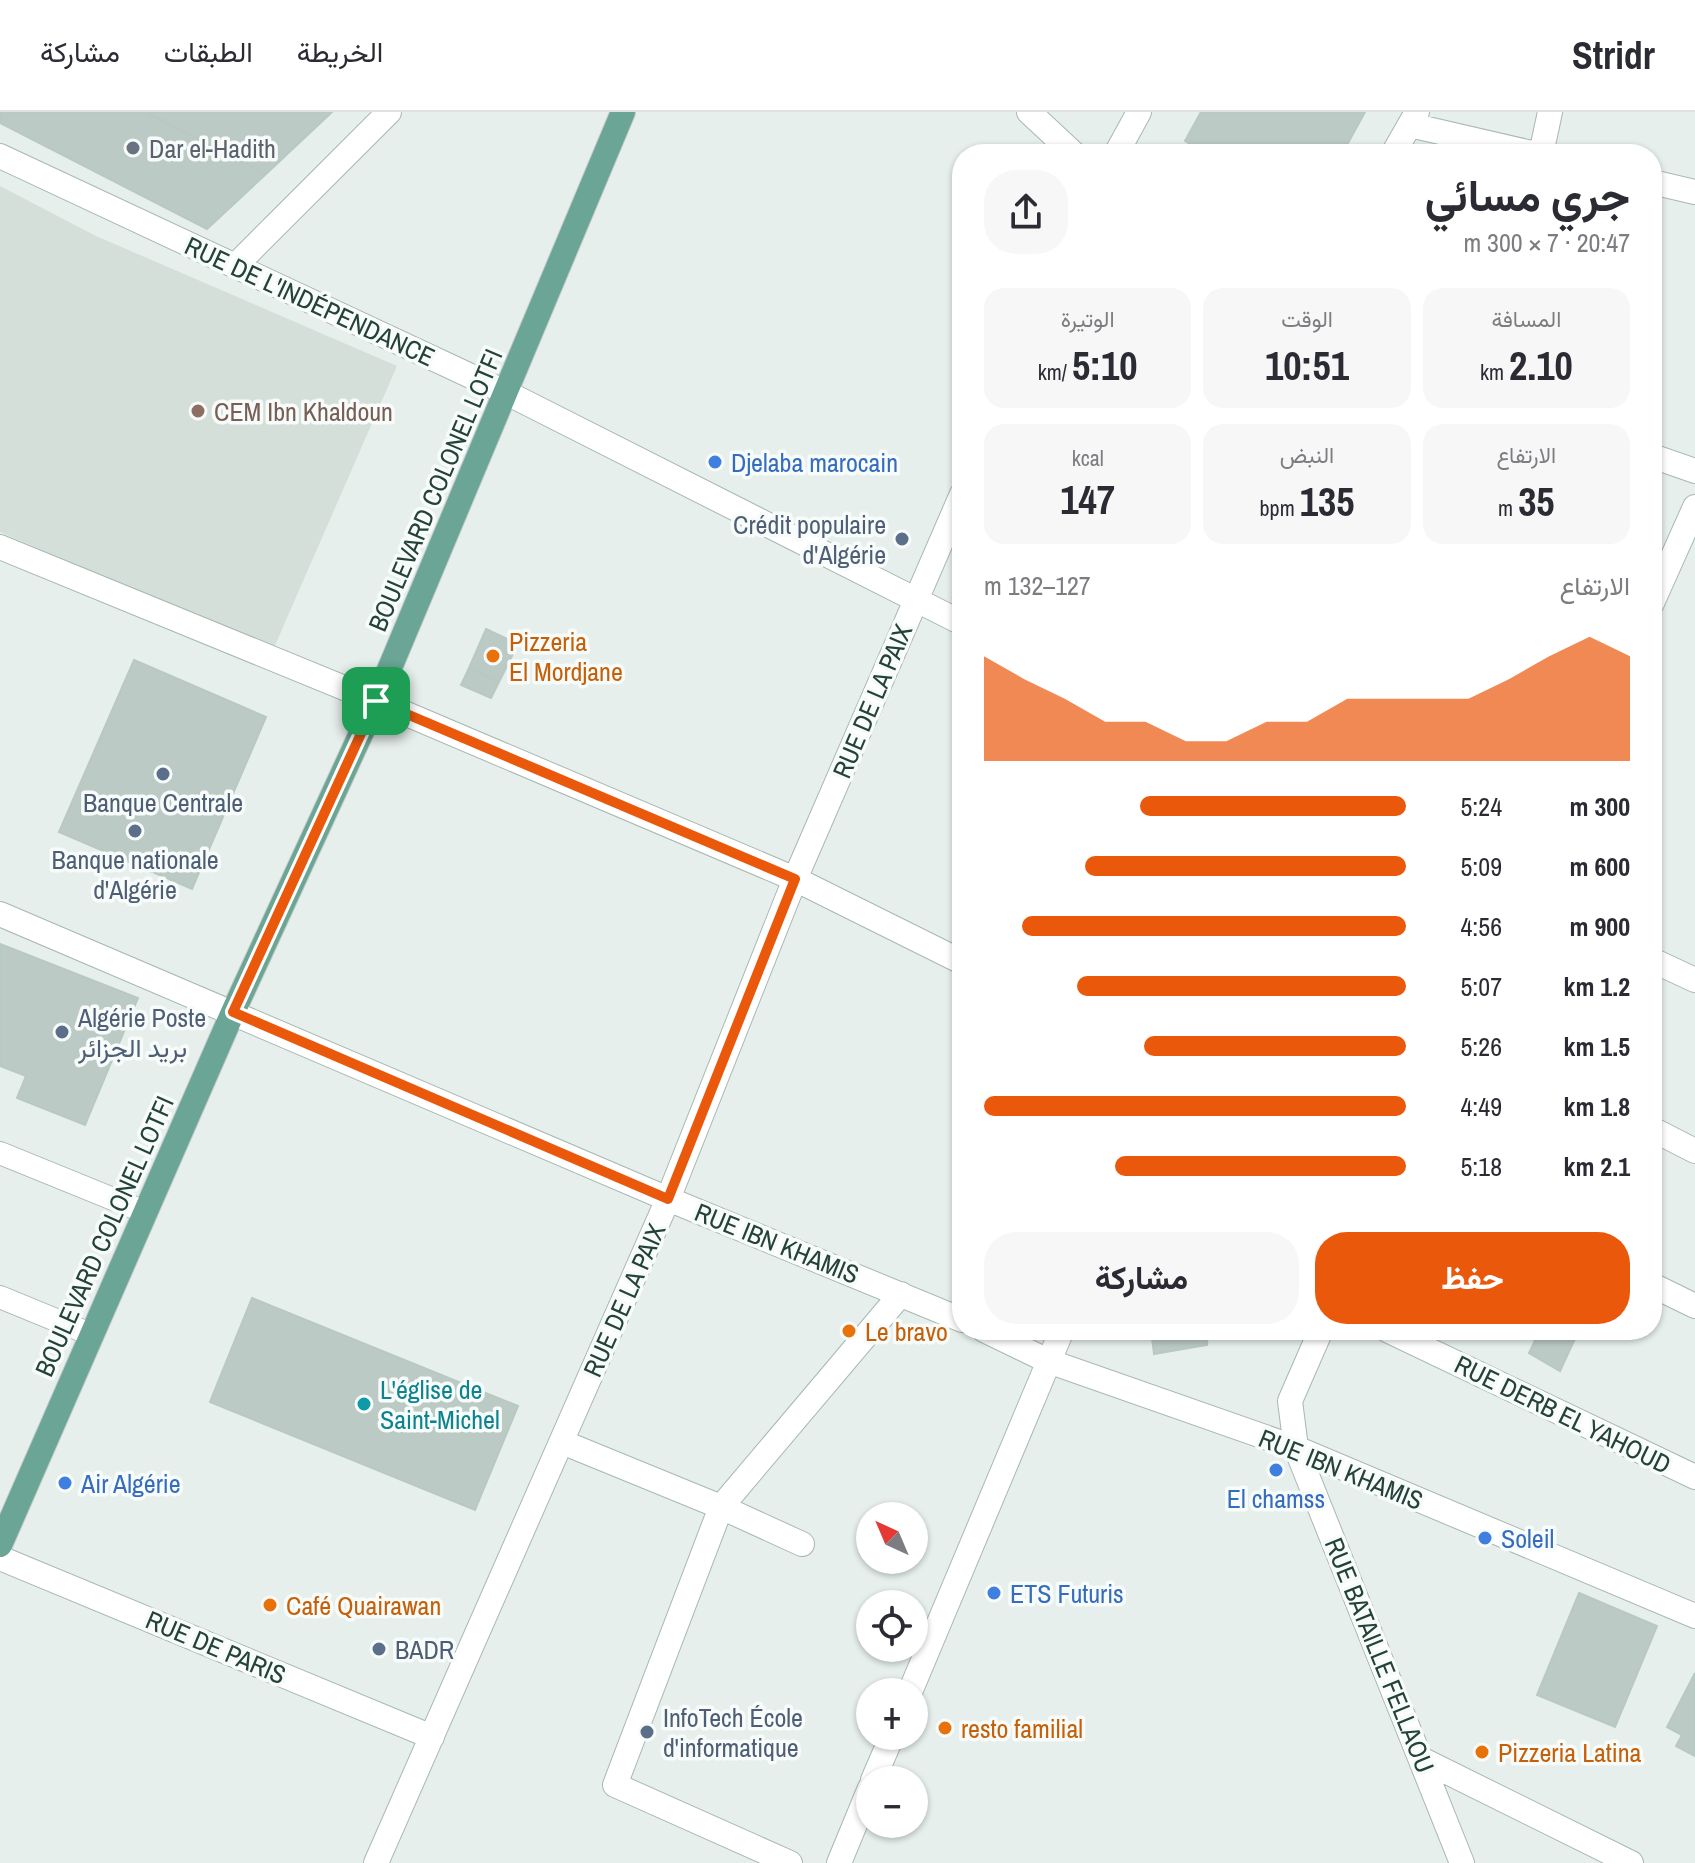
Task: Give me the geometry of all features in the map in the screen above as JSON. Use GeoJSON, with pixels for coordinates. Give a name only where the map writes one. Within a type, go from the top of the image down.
{"type":"FeatureCollection","features":[{"type":"Feature","properties":{"kind":"main road","name":"BOULEVARD COLONEL LOTFI"},"geometry":{"type":"LineString","coordinates":[[0,1545],[233,1012],[376,701],[623,112]]}},
{"type":"Feature","properties":{"kind":"street"},"geometry":{"type":"LineString","coordinates":[[235,266],[389,112]]}},
{"type":"Feature","properties":{"kind":"street"},"geometry":{"type":"LineString","coordinates":[[1029,112],[1063,144]]}},
{"type":"Feature","properties":{"kind":"street"},"geometry":{"type":"LineString","coordinates":[[1121,144],[1139,112]]}},
{"type":"Feature","properties":{"kind":"street"},"geometry":{"type":"LineString","coordinates":[[1541,144],[1550,112]]}},
{"type":"Feature","properties":{"kind":"street"},"geometry":{"type":"LineString","coordinates":[[1399,144],[1414,118],[1504,144]]}},
{"type":"Feature","properties":{"kind":"street","name":"RUE DE L'INDÉPENDANCE"},"geometry":{"type":"LineString","coordinates":[[0,156],[507,393],[952,618]]}},
{"type":"Feature","properties":{"kind":"street"},"geometry":{"type":"LineString","coordinates":[[1662,184],[1695,192]]}},
{"type":"Feature","properties":{"kind":"street"},"geometry":{"type":"LineString","coordinates":[[1662,459],[1695,471]]}},
{"type":"Feature","properties":{"kind":"street"},"geometry":{"type":"LineString","coordinates":[[1662,581],[1695,507]]}},
{"type":"Feature","properties":{"kind":"street","name":"RUE DE LA PAIX"},"geometry":{"type":"LineString","coordinates":[[376,1863],[668,1199],[795,879],[952,516]]}},
{"type":"Feature","properties":{"kind":"street"},"geometry":{"type":"LineString","coordinates":[[2,555],[376,701],[795,879],[952,957]]}},
{"type":"Feature","properties":{"kind":"street","name":"RUE IBN KHAMIS"},"geometry":{"type":"LineString","coordinates":[[0,914],[668,1199],[952,1315]]}},
{"type":"Feature","properties":{"kind":"street"},"geometry":{"type":"LineString","coordinates":[[1662,965],[1695,980]]}},
{"type":"Feature","properties":{"kind":"street"},"geometry":{"type":"LineString","coordinates":[[1662,1134],[1695,1151]]}},
{"type":"Feature","properties":{"kind":"street"},"geometry":{"type":"LineString","coordinates":[[1662,1290],[1695,1306]]}},
{"type":"Feature","properties":{"kind":"street"},"geometry":{"type":"LineString","coordinates":[[790,1863],[615,1785],[721,1507],[901,1294]]}},
{"type":"Feature","properties":{"kind":"street","name":"RUE IBN KHAMIS"},"geometry":{"type":"LineString","coordinates":[[1005,1340],[1048,1361],[1296,1448],[1695,1616]]}},
{"type":"Feature","properties":{"kind":"street"},"geometry":{"type":"LineString","coordinates":[[916,1678],[1057,1340]]}},
{"type":"Feature","properties":{"kind":"street","name":"RUE BATAILLE FELLAOU"},"geometry":{"type":"LineString","coordinates":[[1317,1340],[1290,1401],[1296,1448],[1462,1863]]}},
{"type":"Feature","properties":{"kind":"street","name":"RUE DERB EL YAHOUD"},"geometry":{"type":"LineString","coordinates":[[1408,1340],[1695,1477]]}},
{"type":"Feature","properties":{"kind":"street"},"geometry":{"type":"LineString","coordinates":[[562,1442],[802,1544]]}},
{"type":"Feature","properties":{"kind":"street","name":"RUE DE PARIS"},"geometry":{"type":"LineString","coordinates":[[0,1558],[432,1737]]}},
{"type":"Feature","properties":{"kind":"street"},"geometry":{"type":"LineString","coordinates":[[1423,1760],[1631,1863]]}},
{"type":"Feature","properties":{"kind":"street"},"geometry":{"type":"LineString","coordinates":[[839,1863],[856,1822]]}},
{"type":"Feature","properties":{"kind":"lane"},"geometry":{"type":"LineString","coordinates":[[2,1154],[145,1212]]}},
{"type":"Feature","properties":{"kind":"lane"},"geometry":{"type":"LineString","coordinates":[[0,1297],[90,1334]]}},
{"type":"Feature","properties":{"kind":"shaded area","name":"CEM Ibn Khaldoun"},"geometry":{"type":"Polygon","coordinates":[[[0,186],[96,236],[397,366],[273,650],[0,532],[0,186]]]}},
{"type":"Feature","properties":{"kind":"building","name":"Dar el-Hadith"},"geometry":{"type":"Polygon","coordinates":[[[0,112],[146,112],[266,174],[207,229],[0,123],[0,112]]]}},
{"type":"Feature","properties":{"kind":"building"},"geometry":{"type":"Polygon","coordinates":[[[146,112],[332,112],[266,174],[146,112]]]}},
{"type":"Feature","properties":{"kind":"building"},"geometry":{"type":"Polygon","coordinates":[[[1201,112],[1365,112],[1347,144],[1190,144],[1185,141],[1201,112]]]}},
{"type":"Feature","properties":{"kind":"building","name":"Pizzeria El Mordjane"},"geometry":{"type":"Polygon","coordinates":[[[486,629],[518,644],[499,682],[469,668],[486,629]]]}},
{"type":"Feature","properties":{"kind":"building","name":"Banque Centrale"},"geometry":{"type":"Polygon","coordinates":[[[134,660],[266,717],[192,889],[59,832],[134,660]]]}},
{"type":"Feature","properties":{"kind":"building"},"geometry":{"type":"Polygon","coordinates":[[[469,668],[499,682],[491,698],[461,685],[469,668]]]}},
{"type":"Feature","properties":{"kind":"building","name":"Algérie Poste بريد الجزائر"},"geometry":{"type":"Polygon","coordinates":[[[0,944],[138,998],[85,1125],[17,1098],[26,1076],[0,1066],[0,944]]]}},
{"type":"Feature","properties":{"kind":"building","name":"L'église de Saint-Michel"},"geometry":{"type":"Polygon","coordinates":[[[252,1298],[518,1406],[475,1510],[210,1402],[252,1298]]]}},
{"type":"Feature","properties":{"kind":"building"},"geometry":{"type":"Polygon","coordinates":[[[1152,1340],[1207,1340],[1207,1345],[1154,1354],[1152,1340]]]}},
{"type":"Feature","properties":{"kind":"building"},"geometry":{"type":"Polygon","coordinates":[[[1535,1340],[1574,1340],[1560,1371],[1529,1353],[1535,1340]]]}},
{"type":"Feature","properties":{"kind":"building"},"geometry":{"type":"Polygon","coordinates":[[[1579,1593],[1657,1626],[1615,1727],[1537,1695],[1579,1593]]]}},
{"type":"Feature","properties":{"kind":"building"},"geometry":{"type":"Polygon","coordinates":[[[1695,1673],[1695,1756],[1676,1746],[1682,1735],[1667,1727],[1695,1673]]]}},
{"type":"Feature","properties":{"kind":"place","name":"Dar el-Hadith"},"geometry":{"type":"Point","coordinates":[133,148]}},
{"type":"Feature","properties":{"kind":"place","name":"CEM Ibn Khaldoun"},"geometry":{"type":"Point","coordinates":[198,411]}},
{"type":"Feature","properties":{"kind":"place","name":"Djelaba marocain"},"geometry":{"type":"Point","coordinates":[715,462]}},
{"type":"Feature","properties":{"kind":"place","name":"Crédit populaire d'Algérie"},"geometry":{"type":"Point","coordinates":[902,539]}},
{"type":"Feature","properties":{"kind":"place","name":"Pizzeria El Mordjane"},"geometry":{"type":"Point","coordinates":[493,656]}},
{"type":"Feature","properties":{"kind":"place","name":"Banque Centrale"},"geometry":{"type":"Point","coordinates":[163,774]}},
{"type":"Feature","properties":{"kind":"place","name":"Banque nationale d'Algérie"},"geometry":{"type":"Point","coordinates":[135,831]}},
{"type":"Feature","properties":{"kind":"place","name":"Algérie Poste بريد الجزائر"},"geometry":{"type":"Point","coordinates":[62,1032]}},
{"type":"Feature","properties":{"kind":"place","name":"Le bravo"},"geometry":{"type":"Point","coordinates":[849,1331]}},
{"type":"Feature","properties":{"kind":"place","name":"L'église de Saint-Michel"},"geometry":{"type":"Point","coordinates":[364,1404]}},
{"type":"Feature","properties":{"kind":"place","name":"El chamss"},"geometry":{"type":"Point","coordinates":[1276,1470]}},
{"type":"Feature","properties":{"kind":"place","name":"Air Algérie"},"geometry":{"type":"Point","coordinates":[65,1483]}},
{"type":"Feature","properties":{"kind":"place","name":"Soleil"},"geometry":{"type":"Point","coordinates":[1485,1538]}},
{"type":"Feature","properties":{"kind":"place","name":"ETS Futuris"},"geometry":{"type":"Point","coordinates":[994,1593]}},
{"type":"Feature","properties":{"kind":"place","name":"Café Quairawan"},"geometry":{"type":"Point","coordinates":[270,1605]}},
{"type":"Feature","properties":{"kind":"place","name":"BADR"},"geometry":{"type":"Point","coordinates":[379,1649]}},
{"type":"Feature","properties":{"kind":"place","name":"resto familial"},"geometry":{"type":"Point","coordinates":[945,1728]}},
{"type":"Feature","properties":{"kind":"place","name":"InfoTech École d'informatique"},"geometry":{"type":"Point","coordinates":[647,1732]}},
{"type":"Feature","properties":{"kind":"place","name":"Pizzeria Latina"},"geometry":{"type":"Point","coordinates":[1482,1752]}},
{"type":"Feature","properties":{"kind":"route"},"geometry":{"type":"LineString","coordinates":[[376,701],[795,879],[668,1199],[233,1012],[376,701]]}}]}
